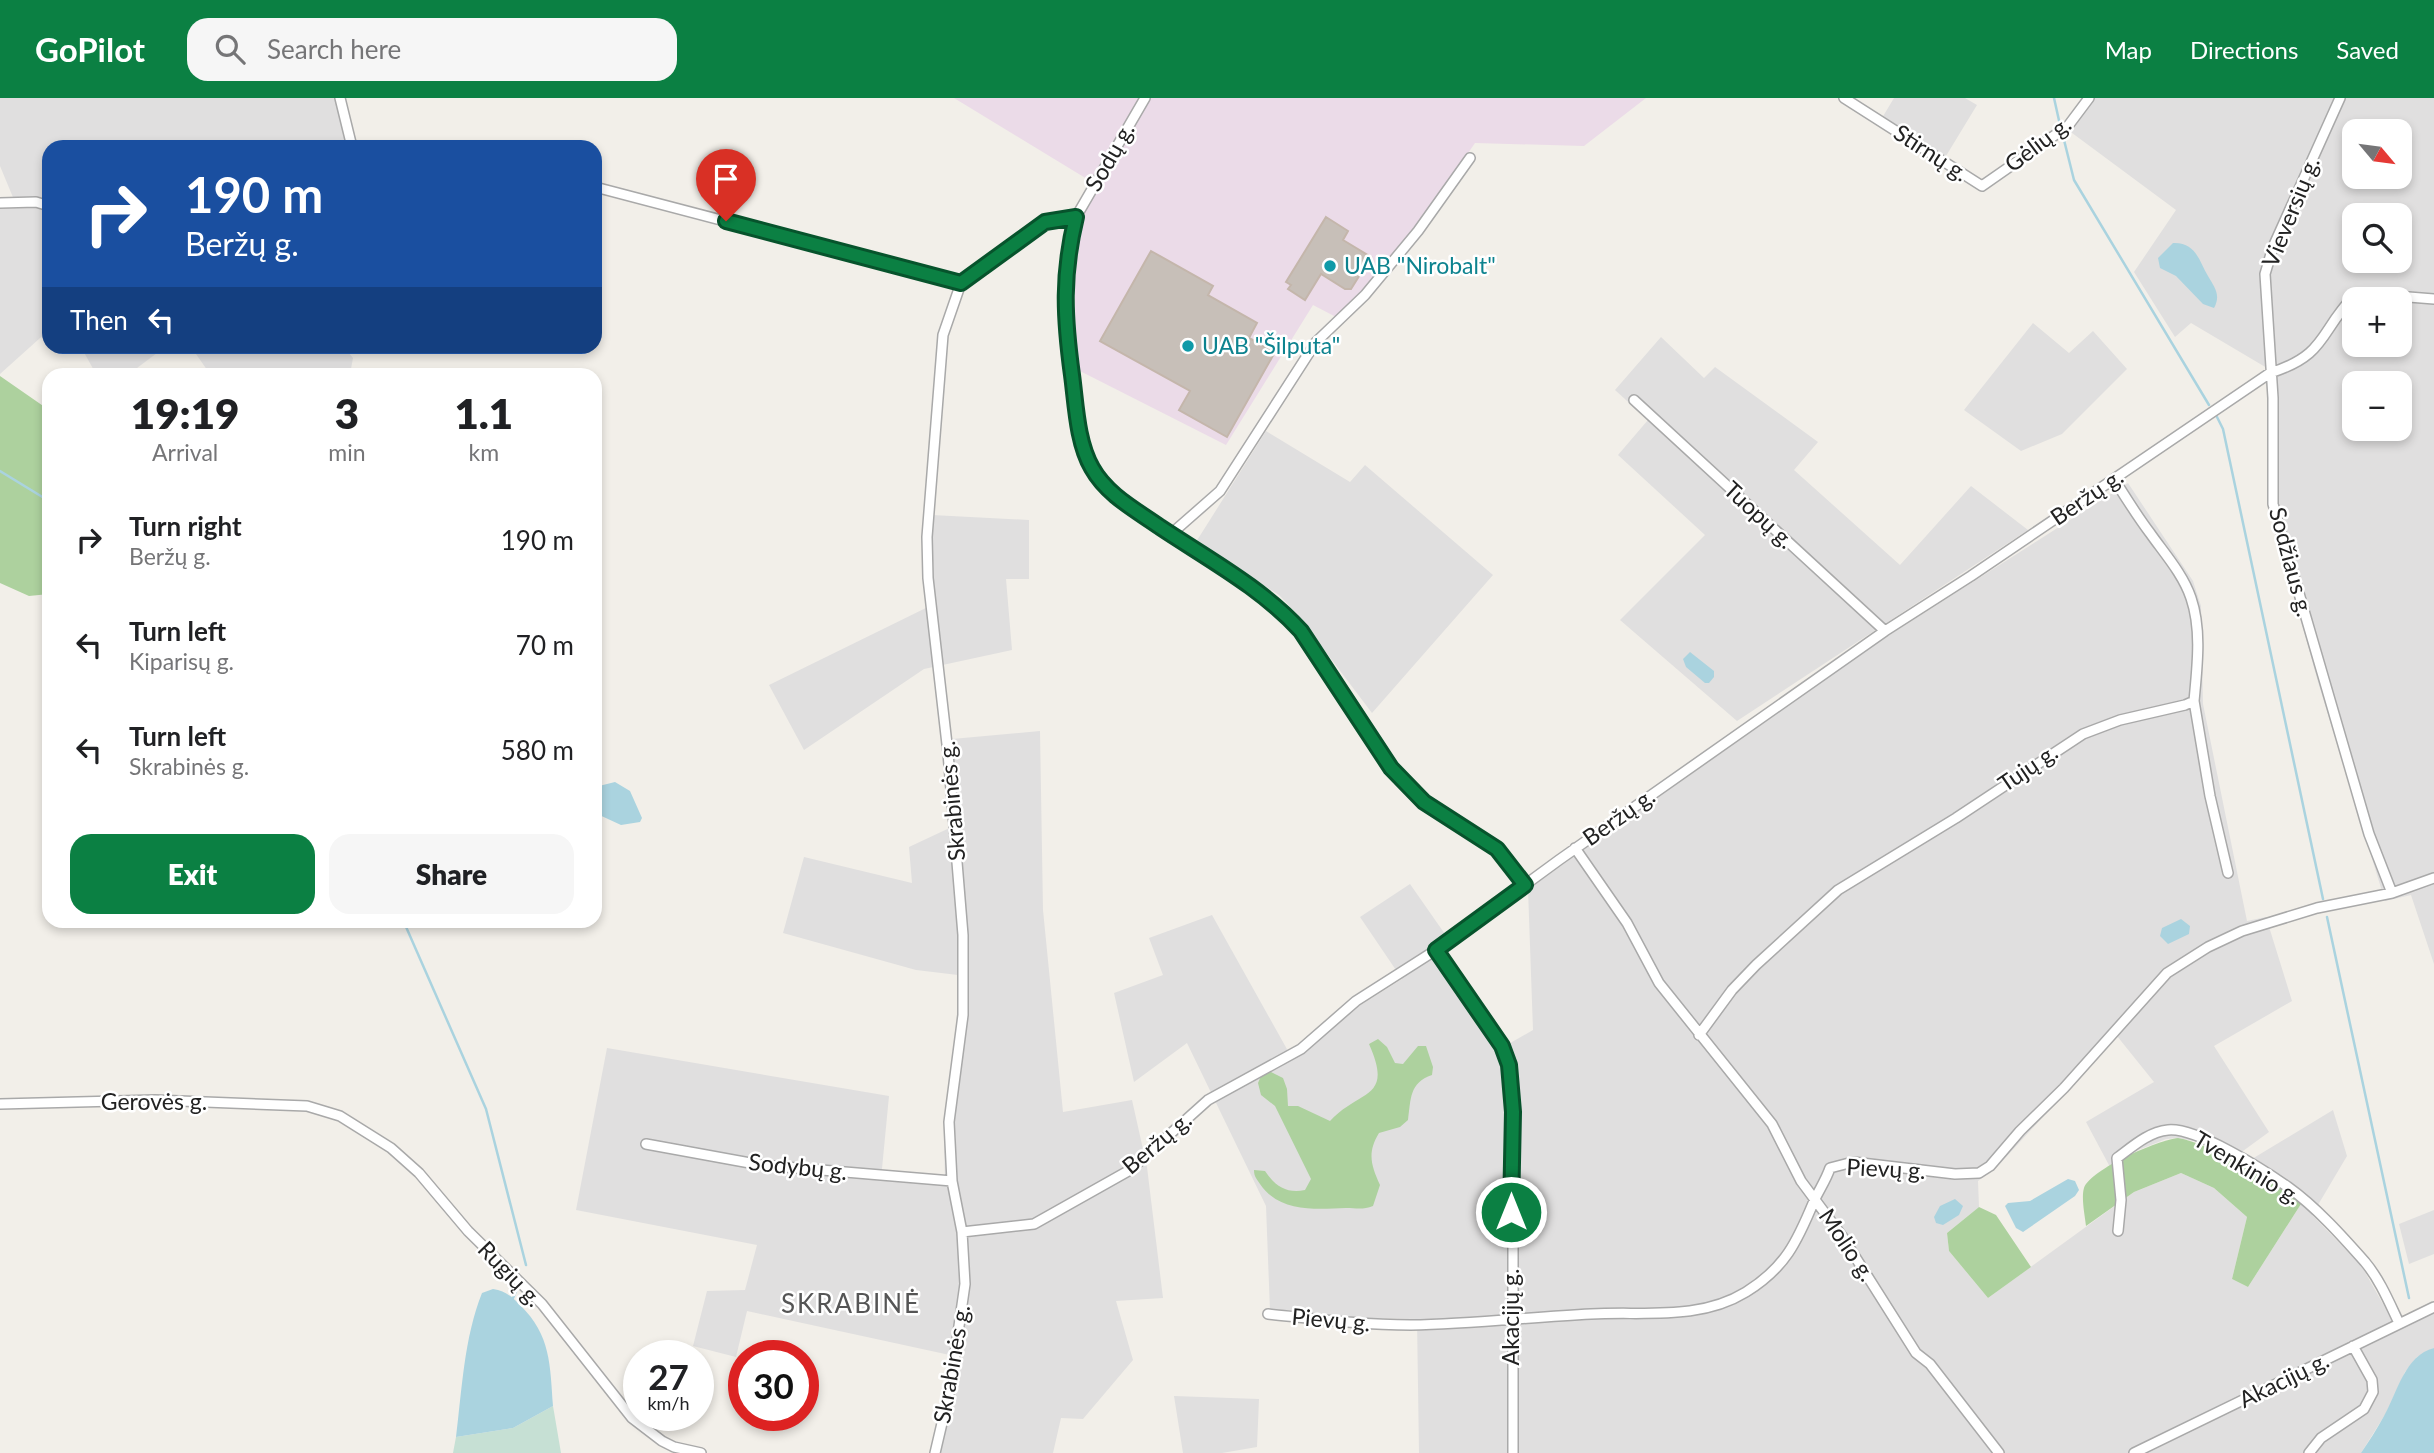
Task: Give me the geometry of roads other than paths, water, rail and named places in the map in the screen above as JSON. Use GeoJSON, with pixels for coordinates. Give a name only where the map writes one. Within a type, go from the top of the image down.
{"type":"FeatureCollection","features":[{"type":"Feature","properties":{"kind":"street"},"geometry":{"type":"LineString","coordinates":[[341,98],[350,140]]}},
{"type":"Feature","properties":{"kind":"street","name":"Sodų g."},"geometry":{"type":"LineString","coordinates":[[1145,98],[1076,217],[1068,250],[1064,286],[1079,426],[1089,462],[1105,487],[1285,613],[1301,631],[1391,768],[1424,802],[1497,849],[1525,885]]}},
{"type":"Feature","properties":{"kind":"street","name":"Stirnų g."},"geometry":{"type":"LineString","coordinates":[[1844,98],[1982,186]]}},
{"type":"Feature","properties":{"kind":"street","name":"Gėlių g."},"geometry":{"type":"LineString","coordinates":[[1982,186],[2068,126],[2089,98]]}},
{"type":"Feature","properties":{"kind":"street","name":"Vieversių g."},"geometry":{"type":"LineString","coordinates":[[2270,373],[2265,274],[2273,247],[2340,98]]}},
{"type":"Feature","properties":{"kind":"street"},"geometry":{"type":"LineString","coordinates":[[1171,534],[1220,491],[1316,342],[1365,295],[1418,231],[1470,158]]}},
{"type":"Feature","properties":{"kind":"street"},"geometry":{"type":"LineString","coordinates":[[602,189],[961,283],[1045,222],[1076,217]]}},
{"type":"Feature","properties":{"kind":"street"},"geometry":{"type":"LineString","coordinates":[[0,203],[42,204]]}},
{"type":"Feature","properties":{"kind":"street","name":"Skrabinės g."},"geometry":{"type":"LineString","coordinates":[[935,1453],[950,1388],[965,1284],[962,1232],[952,1181],[950,1122],[963,1015],[963,935],[948,753],[928,578],[927,537],[943,335],[961,283]]}},
{"type":"Feature","properties":{"kind":"street"},"geometry":{"type":"LineString","coordinates":[[2270,373],[2295,366],[2313,352],[2347,303],[2359,293],[2434,299]]}},
{"type":"Feature","properties":{"kind":"street","name":"Beržų g."},"geometry":{"type":"LineString","coordinates":[[962,1232],[1034,1224],[1130,1170],[1208,1100],[1301,1049],[1356,1001],[1436,950],[1575,848],[1885,631],[2270,373]]}},
{"type":"Feature","properties":{"kind":"street","name":"Sodžiaus g."},"geometry":{"type":"LineString","coordinates":[[2270,373],[2274,426],[2273,504],[2369,834],[2392,893]]}},
{"type":"Feature","properties":{"kind":"street","name":"Tuopų g."},"geometry":{"type":"LineString","coordinates":[[1634,400],[1885,631]]}},
{"type":"Feature","properties":{"kind":"street"},"geometry":{"type":"LineString","coordinates":[[2115,479],[2128,503],[2176,569],[2191,596],[2195,615],[2197,663],[2194,701],[2210,796],[2228,873]]}},
{"type":"Feature","properties":{"kind":"street","name":"Tujų g."},"geometry":{"type":"LineString","coordinates":[[1699,1035],[1732,990],[1838,890],[1956,818],[2083,734],[2109,723],[2194,701]]}},
{"type":"Feature","properties":{"kind":"street","name":"Molio g."},"geometry":{"type":"LineString","coordinates":[[1575,848],[1627,923],[1659,984],[1772,1124],[1801,1181],[1842,1236],[1916,1353],[1930,1364],[1999,1453]]}},
{"type":"Feature","properties":{"kind":"street"},"geometry":{"type":"LineString","coordinates":[[2392,893],[2434,878]]}},
{"type":"Feature","properties":{"kind":"street","name":"Pievų g."},"geometry":{"type":"LineString","coordinates":[[1268,1314],[1366,1324],[1511,1321],[1597,1314],[1675,1313],[1701,1310],[1728,1301],[1746,1292],[1781,1264],[1798,1240],[1830,1168],[1853,1162],[1955,1174],[1979,1173],[1990,1166],[2020,1130],[2064,1088],[2167,973],[2208,947],[2242,931],[2317,908],[2392,893]]}},
{"type":"Feature","properties":{"kind":"street","name":"Akacijų g."},"geometry":{"type":"LineString","coordinates":[[1436,950],[1502,1046],[1509,1065],[1513,1112],[1513,1453]]}},
{"type":"Feature","properties":{"kind":"street","name":"Gerovės g."},"geometry":{"type":"LineString","coordinates":[[0,1104],[155,1100],[307,1106]]}},
{"type":"Feature","properties":{"kind":"street","name":"Rugių g."},"geometry":{"type":"LineString","coordinates":[[307,1106],[340,1116],[391,1148],[419,1173],[468,1231],[542,1304],[632,1418],[674,1447],[701,1453]]}},
{"type":"Feature","properties":{"kind":"street","name":"Tvenkinio g."},"geometry":{"type":"LineString","coordinates":[[2118,1231],[2121,1200],[2117,1158],[2146,1137],[2160,1132],[2190,1132],[2288,1187],[2308,1204],[2365,1263],[2399,1323]]}},
{"type":"Feature","properties":{"kind":"street","name":"Sodybų g."},"geometry":{"type":"LineString","coordinates":[[646,1144],[761,1165],[952,1181]]}},
{"type":"Feature","properties":{"kind":"street","name":"Akacijų g."},"geometry":{"type":"LineString","coordinates":[[2134,1453],[2434,1307]]}},
{"type":"Feature","properties":{"kind":"street"},"geometry":{"type":"LineString","coordinates":[[2309,1453],[2321,1438],[2364,1409],[2373,1392],[2372,1380],[2353,1346]]}},
{"type":"Feature","properties":{"kind":"water"},"geometry":{"type":"Polygon","coordinates":[[[2173,243],[2192,249],[2199,259],[2216,292],[2214,308],[2203,304],[2176,276],[2160,268],[2158,258],[2173,243]]]}},
{"type":"Feature","properties":{"kind":"water"},"geometry":{"type":"Polygon","coordinates":[[[1690,652],[1714,671],[1714,677],[1709,683],[1705,683],[1686,667],[1683,659],[1690,652]]]}},
{"type":"Feature","properties":{"kind":"water"},"geometry":{"type":"Polygon","coordinates":[[[615,782],[630,791],[642,818],[640,822],[621,825],[602,816],[602,785],[615,782]]]}},
{"type":"Feature","properties":{"kind":"water"},"geometry":{"type":"Polygon","coordinates":[[[2181,919],[2190,926],[2189,934],[2168,944],[2160,936],[2162,928],[2181,919]]]}},
{"type":"Feature","properties":{"kind":"water"},"geometry":{"type":"Polygon","coordinates":[[[2068,1179],[2075,1181],[2079,1190],[2075,1196],[2023,1232],[2016,1228],[2005,1206],[2008,1203],[2030,1201],[2068,1179]]]}},
{"type":"Feature","properties":{"kind":"water"},"geometry":{"type":"Polygon","coordinates":[[[1955,1199],[1963,1206],[1959,1215],[1943,1225],[1936,1223],[1934,1217],[1940,1206],[1955,1199]]]}},
{"type":"Feature","properties":{"kind":"water"},"geometry":{"type":"Polygon","coordinates":[[[493,1289],[514,1299],[538,1328],[547,1351],[553,1406],[513,1428],[456,1437],[471,1328],[482,1293],[493,1289]]]}},
{"type":"Feature","properties":{"kind":"water"},"geometry":{"type":"Polygon","coordinates":[[[2434,1348],[2434,1453],[2361,1453],[2409,1367],[2416,1358],[2434,1348]]]}},
{"type":"Feature","properties":{"kind":"waterway"},"geometry":{"type":"LineString","coordinates":[[2054,98],[2060,125]]}},
{"type":"Feature","properties":{"kind":"waterway"},"geometry":{"type":"LineString","coordinates":[[2063,136],[2074,180],[2209,405]]}},
{"type":"Feature","properties":{"kind":"waterway"},"geometry":{"type":"LineString","coordinates":[[2217,417],[2223,429],[2323,899]]}},
{"type":"Feature","properties":{"kind":"waterway"},"geometry":{"type":"LineString","coordinates":[[0,471],[42,497]]}},
{"type":"Feature","properties":{"kind":"waterway"},"geometry":{"type":"LineString","coordinates":[[2327,917],[2409,1298]]}},
{"type":"Feature","properties":{"kind":"waterway"},"geometry":{"type":"LineString","coordinates":[[407,928],[486,1109],[526,1265]]}},
{"type":"Feature","properties":{"kind":"waterway"},"geometry":{"type":"LineString","coordinates":[[513,1298],[516,1291]]}},
{"type":"Feature","properties":{"kind":"place","name":"UAB \"Nirobalt\""},"geometry":{"type":"Point","coordinates":[1330,266]}},
{"type":"Feature","properties":{"kind":"place","name":"UAB \"Šilputa\""},"geometry":{"type":"Point","coordinates":[1188,346]}},
{"type":"Feature","properties":{"kind":"district","name":"SKRABINĖ"},"geometry":{"type":"Point","coordinates":[851,1304]}}]}
